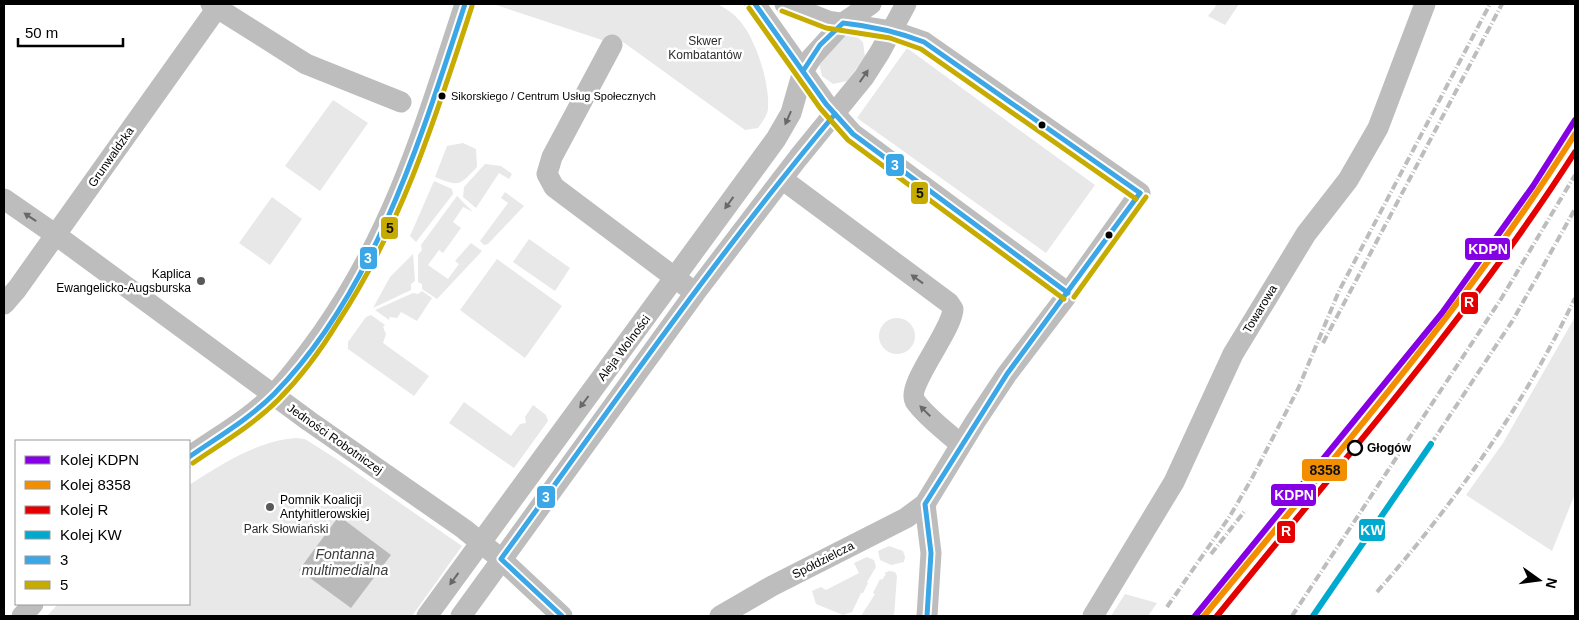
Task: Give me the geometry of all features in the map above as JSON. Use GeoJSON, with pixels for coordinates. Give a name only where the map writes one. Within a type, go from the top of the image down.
{"type":"FeatureCollection","features":[{"type":"Feature","properties":{"kind":"street"},"geometry":{"type":"LineString","coordinates":[[190,456],[231,428],[273,395],[296,368],[336,313],[380,238],[420,140],[465,4]]}},
{"type":"Feature","properties":{"kind":"street"},"geometry":{"type":"LineString","coordinates":[[756,4],[835,114],[853,134],[1068,293]]}},
{"type":"Feature","properties":{"kind":"street"},"geometry":{"type":"LineString","coordinates":[[785,4],[817,18],[892,31],[924,42],[1140,193],[1007,374],[960,444],[925,504],[931,553],[927,616]]}},
{"type":"Feature","properties":{"kind":"street"},"geometry":{"type":"LineString","coordinates":[[843,23],[871,4]]}},
{"type":"Feature","properties":{"kind":"street"},"geometry":{"type":"LineString","coordinates":[[892,31],[906,4]]}},
{"type":"Feature","properties":{"kind":"street","name":"Towarowa"},"geometry":{"type":"LineString","coordinates":[[1093,616],[1174,482],[1233,354],[1306,234],[1348,180],[1368,147],[1378,128],[1425,4]]}},
{"type":"Feature","properties":{"kind":"street"},"geometry":{"type":"LineString","coordinates":[[214,6],[306,64],[400,102]]}},
{"type":"Feature","properties":{"kind":"street","name":"Grunwaldzka"},"geometry":{"type":"LineString","coordinates":[[4,304],[56,235],[214,6]]}},
{"type":"Feature","properties":{"kind":"street","name":"Aleja Wolności"},"geometry":{"type":"LineString","coordinates":[[427,616],[676,278],[786,124],[803,71],[820,46],[843,23]]}},
{"type":"Feature","properties":{"kind":"street","name":"Aleja Wolności"},"geometry":{"type":"LineString","coordinates":[[460,616],[695,294],[782,179],[864,77],[892,31]]}},
{"type":"Feature","properties":{"kind":"street"},"geometry":{"type":"LineString","coordinates":[[612,45],[552,157],[547,174],[554,187],[695,294]]}},
{"type":"Feature","properties":{"kind":"street"},"geometry":{"type":"LineString","coordinates":[[782,179],[949,303],[953,309],[950,322],[918,382],[914,400],[960,444]]}},
{"type":"Feature","properties":{"kind":"street","name":"Jedności Robotniczej"},"geometry":{"type":"LineString","coordinates":[[4,199],[56,235],[273,395],[480,542],[562,616]]}},
{"type":"Feature","properties":{"kind":"street","name":"Spółdzielcza"},"geometry":{"type":"LineString","coordinates":[[720,616],[772,586],[906,518],[925,504]]}},
{"type":"Feature","properties":{"kind":"street"},"geometry":{"type":"LineString","coordinates":[[22,616],[32,605]]}},
{"type":"Feature","properties":{"kind":"green space","name":"Skwer Kombatantów"},"geometry":{"type":"Polygon","coordinates":[[[493,4],[718,4],[730,12],[744,26],[755,47],[767,86],[767,113],[758,128],[745,130],[623,42],[615,43],[602,40],[493,4]]]}},
{"type":"Feature","properties":{"kind":"green space"},"geometry":{"type":"Polygon","coordinates":[[[1212,4],[1239,4],[1225,25],[1208,16],[1216,6],[1212,4]]]}},
{"type":"Feature","properties":{"kind":"green space"},"geometry":{"type":"Polygon","coordinates":[[[843,35],[857,37],[863,42],[865,57],[847,81],[833,84],[822,76],[819,63],[843,35]]]}},
{"type":"Feature","properties":{"kind":"green space"},"geometry":{"type":"Polygon","coordinates":[[[907,48],[1095,185],[1046,253],[857,118],[907,48]]]}},
{"type":"Feature","properties":{"kind":"green space"},"geometry":{"type":"Polygon","coordinates":[[[333,100],[368,123],[320,191],[285,166],[333,100]]]}},
{"type":"Feature","properties":{"kind":"green space"},"geometry":{"type":"Polygon","coordinates":[[[463,143],[476,149],[477,167],[459,183],[435,177],[447,146],[463,143]]]}},
{"type":"Feature","properties":{"kind":"green space"},"geometry":{"type":"Polygon","coordinates":[[[485,164],[501,166],[512,174],[509,179],[499,173],[476,208],[463,197],[464,187],[485,164]]]}},
{"type":"Feature","properties":{"kind":"green space"},"geometry":{"type":"Polygon","coordinates":[[[434,181],[452,189],[453,194],[416,242],[410,236],[434,181]]]}},
{"type":"Feature","properties":{"kind":"green space"},"geometry":{"type":"Polygon","coordinates":[[[505,192],[524,206],[488,244],[484,245],[480,241],[508,203],[501,198],[505,192]]]}},
{"type":"Feature","properties":{"kind":"green space"},"geometry":{"type":"Polygon","coordinates":[[[457,196],[473,212],[463,207],[453,222],[461,228],[443,253],[439,250],[428,265],[448,279],[459,264],[455,261],[471,243],[482,251],[437,299],[422,289],[422,284],[418,282],[418,255],[422,250],[421,245],[457,196]]]}},
{"type":"Feature","properties":{"kind":"green space"},"geometry":{"type":"Polygon","coordinates":[[[272,197],[302,219],[270,265],[239,243],[272,197]]]}},
{"type":"Feature","properties":{"kind":"green space"},"geometry":{"type":"Polygon","coordinates":[[[529,239],[570,268],[555,291],[513,262],[529,239]]]}},
{"type":"Feature","properties":{"kind":"green space"},"geometry":{"type":"Polygon","coordinates":[[[413,254],[415,281],[411,284],[411,290],[373,308],[390,277],[413,254]]]}},
{"type":"Feature","properties":{"kind":"green space"},"geometry":{"type":"Polygon","coordinates":[[[497,259],[562,306],[525,358],[460,310],[497,259]]]}},
{"type":"Feature","properties":{"kind":"green space"},"geometry":{"type":"Polygon","coordinates":[[[422,291],[432,298],[417,321],[401,312],[397,318],[390,317],[389,320],[375,310],[413,293],[418,294],[422,291]]]}},
{"type":"Feature","properties":{"kind":"green space"},"geometry":{"type":"Polygon","coordinates":[[[371,315],[385,325],[383,327],[386,334],[383,343],[429,376],[414,396],[348,349],[348,342],[366,317],[371,315]]]}},
{"type":"Feature","properties":{"kind":"green space"},"geometry":{"type":"Polygon","coordinates":[[[1575,317],[1575,494],[1552,551],[1466,495],[1503,443],[1575,317]]]}},
{"type":"Feature","properties":{"kind":"green space"},"geometry":{"type":"Polygon","coordinates":[[[897,318],[904,319],[910,323],[914,329],[914,343],[910,349],[904,353],[897,354],[890,353],[884,349],[880,343],[879,336],[880,329],[884,323],[890,319],[897,318]]]}},
{"type":"Feature","properties":{"kind":"green space"},"geometry":{"type":"Polygon","coordinates":[[[464,402],[511,436],[520,424],[526,423],[525,417],[533,405],[546,415],[548,421],[514,468],[449,423],[464,402]]]}},
{"type":"Feature","properties":{"kind":"green space","name":"Park Słowiański"},"geometry":{"type":"Polygon","coordinates":[[[305,439],[462,546],[412,616],[47,616],[57,605],[190,605],[190,484],[240,455],[282,440],[305,439]]]}},
{"type":"Feature","properties":{"kind":"green space"},"geometry":{"type":"Polygon","coordinates":[[[889,546],[903,551],[904,562],[891,565],[880,560],[878,551],[889,546]]]}},
{"type":"Feature","properties":{"kind":"green space"},"geometry":{"type":"Polygon","coordinates":[[[867,557],[874,560],[876,567],[852,612],[843,615],[816,604],[812,591],[821,587],[826,590],[859,573],[854,563],[867,557]]]}},
{"type":"Feature","properties":{"kind":"green space"},"geometry":{"type":"Polygon","coordinates":[[[889,571],[895,572],[897,576],[894,616],[861,616],[875,594],[873,593],[880,579],[882,580],[886,574],[884,573],[889,571]]]}},
{"type":"Feature","properties":{"kind":"green space"},"geometry":{"type":"Polygon","coordinates":[[[1125,594],[1157,603],[1148,616],[1111,616],[1125,594]]]}},
{"type":"Feature","properties":{"kind":"water","name":"Fontanna multimedialna"},"geometry":{"type":"Polygon","coordinates":[[[339,516],[391,555],[351,608],[299,570],[339,516]]]}},
{"type":"Feature","properties":{"kind":"railway"},"geometry":{"type":"LineString","coordinates":[[1167,607],[1230,516],[1251,480],[1298,389],[1339,291],[1490,4]]}},
{"type":"Feature","properties":{"kind":"railway"},"geometry":{"type":"LineString","coordinates":[[1323,343],[1502,4]]}},
{"type":"Feature","properties":{"kind":"railway"},"geometry":{"type":"LineString","coordinates":[[1292,616],[1501,299],[1575,175]]}},
{"type":"Feature","properties":{"kind":"railway"},"geometry":{"type":"LineString","coordinates":[[1431,444],[1513,320],[1575,209]]}},
{"type":"Feature","properties":{"kind":"railway"},"geometry":{"type":"LineString","coordinates":[[1377,592],[1434,523],[1486,452],[1533,377],[1575,298]]}},
{"type":"Feature","properties":{"kind":"railway"},"geometry":{"type":"LineString","coordinates":[[1211,554],[1244,512]]}},
{"type":"Feature","properties":{"kind":"rail line","name":"KDPN"},"geometry":{"type":"LineString","coordinates":[[1195,616],[1442,313],[1533,186],[1575,120]]}},
{"type":"Feature","properties":{"kind":"rail line","name":"8358"},"geometry":{"type":"LineString","coordinates":[[1204,616],[1444,321],[1533,198],[1575,134]]}},
{"type":"Feature","properties":{"kind":"rail line","name":"R"},"geometry":{"type":"LineString","coordinates":[[1217,616],[1357,446],[1448,331],[1535,213],[1575,152]]}},
{"type":"Feature","properties":{"kind":"rail line","name":"KW"},"geometry":{"type":"LineString","coordinates":[[1313,616],[1431,444]]}},
{"type":"Feature","properties":{"kind":"transit line","name":"3"},"geometry":{"type":"LineString","coordinates":[[190,456],[244,420],[274,394],[309,353],[340,308],[367,261],[391,211],[431,107],[465,4]]}},
{"type":"Feature","properties":{"kind":"transit line","name":"3"},"geometry":{"type":"LineString","coordinates":[[755,4],[826,104],[853,134],[1068,293]]}},
{"type":"Feature","properties":{"kind":"transit line","name":"5"},"geometry":{"type":"LineString","coordinates":[[193,463],[248,426],[268,409],[303,373],[318,353],[361,285],[381,247],[416,169],[472,6]]}},
{"type":"Feature","properties":{"kind":"transit line","name":"5"},"geometry":{"type":"LineString","coordinates":[[749,8],[820,108],[848,140],[1064,299]]}},
{"type":"Feature","properties":{"kind":"transit line","name":"5"},"geometry":{"type":"LineString","coordinates":[[782,11],[826,28],[890,38],[921,49],[1136,199]]}},
{"type":"Feature","properties":{"kind":"transit line","name":"3"},"geometry":{"type":"LineString","coordinates":[[803,71],[820,45],[843,23],[884,30],[914,38],[924,42],[1140,193]]}},
{"type":"Feature","properties":{"kind":"transit line","name":"3"},"geometry":{"type":"LineString","coordinates":[[562,616],[501,559],[623,390],[748,222],[835,114]]}},
{"type":"Feature","properties":{"kind":"transit line","name":"3"},"geometry":{"type":"LineString","coordinates":[[927,616],[931,553],[925,504],[1007,374],[1140,193]]}},
{"type":"Feature","properties":{"kind":"transit line","name":"5"},"geometry":{"type":"LineString","coordinates":[[1074,297],[1146,197]]}},
{"type":"Feature","properties":{"kind":"place","name":"Sikorskiego / Centrum Usług Społecznych"},"geometry":{"type":"Point","coordinates":[442,96]}},
{"type":"Feature","properties":{"kind":"place","name":"Kaplica Ewangelicko-Augsburska"},"geometry":{"type":"Point","coordinates":[201,281]}},
{"type":"Feature","properties":{"kind":"place","name":"Głogów"},"geometry":{"type":"Point","coordinates":[1355,448]}},
{"type":"Feature","properties":{"kind":"place","name":"Pomnik Koalicji Antyhitlerowskiej"},"geometry":{"type":"Point","coordinates":[270,507]}}]}
